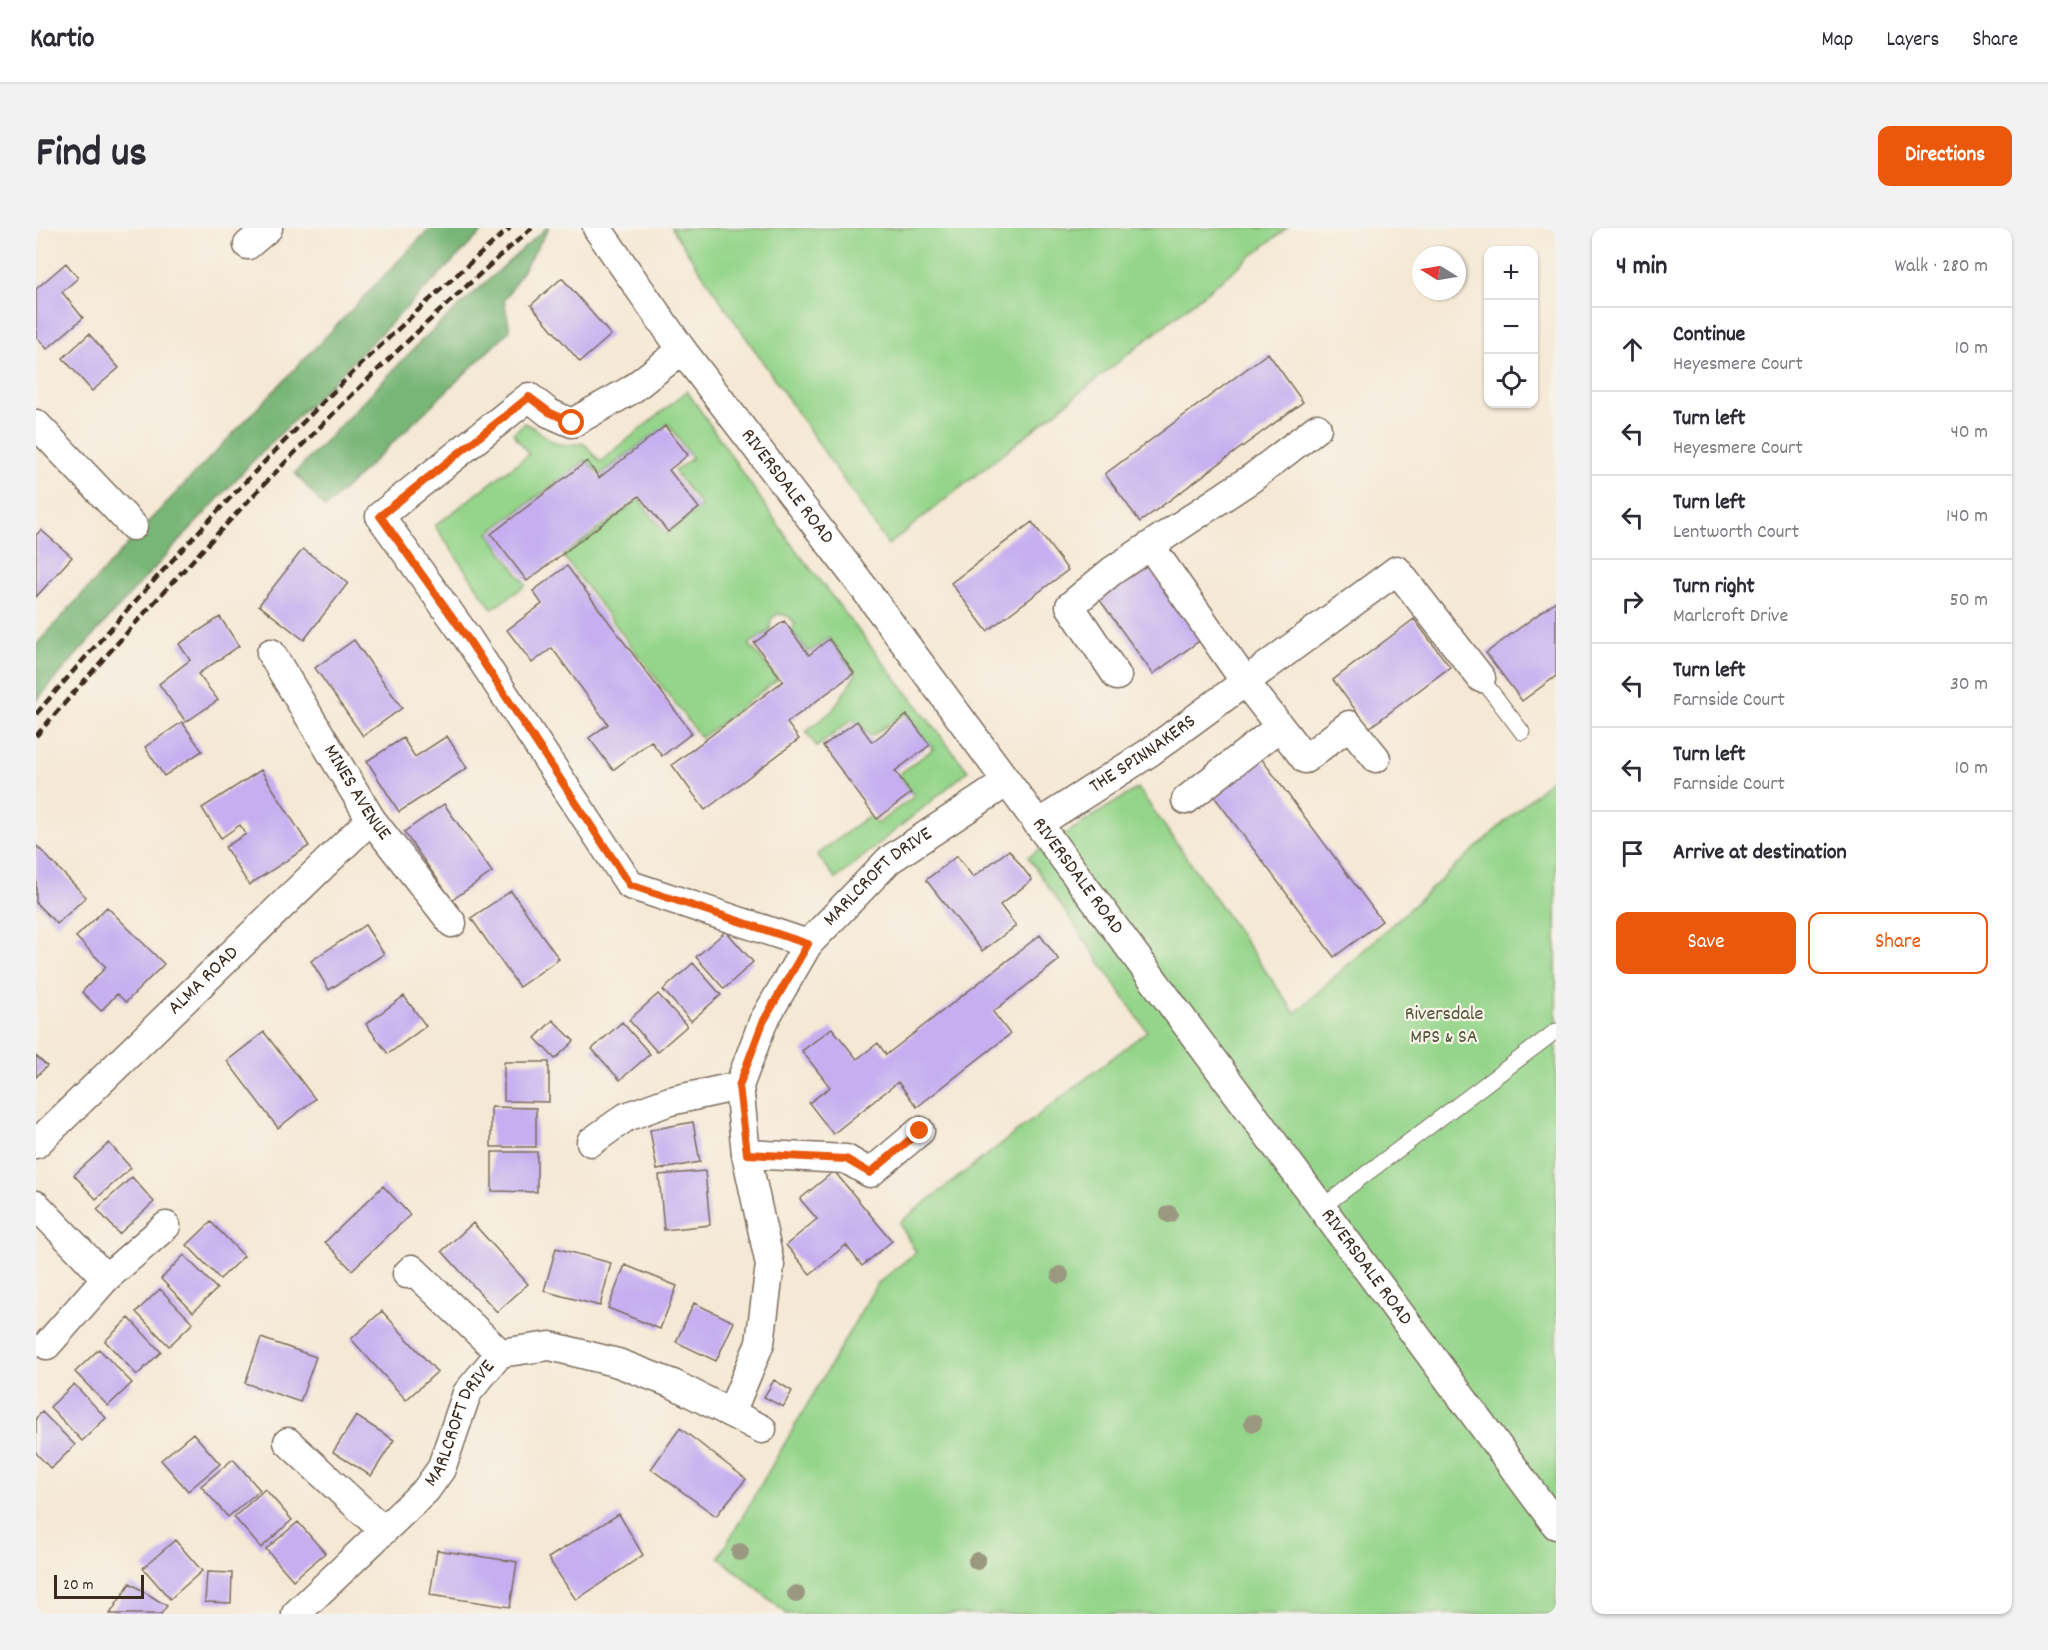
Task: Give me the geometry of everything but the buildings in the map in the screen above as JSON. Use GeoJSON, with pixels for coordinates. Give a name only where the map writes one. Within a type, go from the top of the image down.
{"type":"FeatureCollection","features":[{"type":"Feature","properties":{"kind":"street","name":"RIVERSDALE ROAD"},"geometry":{"type":"LineString","coordinates":[[597,228],[682,350],[871,597],[1556,1525]]}},
{"type":"Feature","properties":{"kind":"street"},"geometry":{"type":"LineString","coordinates":[[682,350],[631,390],[572,423],[549,412],[529,397],[380,516],[468,639],[630,885],[808,944]]}},
{"type":"Feature","properties":{"kind":"street"},"geometry":{"type":"LineString","coordinates":[[36,424],[133,526]]}},
{"type":"Feature","properties":{"kind":"street"},"geometry":{"type":"LineString","coordinates":[[1117,676],[1070,606],[1112,571],[1252,478],[1317,428]]}},
{"type":"Feature","properties":{"kind":"street"},"geometry":{"type":"LineString","coordinates":[[1151,547],[1246,683],[1305,759],[1349,725],[1376,758]]}},
{"type":"Feature","properties":{"kind":"street","name":"THE SPINNAKERS"},"geometry":{"type":"LineString","coordinates":[[1038,824],[1150,752],[1397,570],[1481,678]]}},
{"type":"Feature","properties":{"kind":"street","name":"MINES AVENUE"},"geometry":{"type":"LineString","coordinates":[[271,653],[371,819],[452,923]]}},
{"type":"Feature","properties":{"kind":"street"},"geometry":{"type":"LineString","coordinates":[[1186,800],[1279,727]]}},
{"type":"Feature","properties":{"kind":"street","name":"MARLCROFT DRIVE"},"geometry":{"type":"LineString","coordinates":[[731,1413],[760,1343],[770,1265],[747,1154],[739,1086],[763,1022],[808,944],[889,860],[1007,782]]}},
{"type":"Feature","properties":{"kind":"street","name":"ALMA ROAD"},"geometry":{"type":"LineString","coordinates":[[36,1144],[371,819]]}},
{"type":"Feature","properties":{"kind":"street"},"geometry":{"type":"LineString","coordinates":[[591,1143],[626,1117],[670,1101],[739,1086]]}},
{"type":"Feature","properties":{"kind":"street"},"geometry":{"type":"LineString","coordinates":[[747,1154],[846,1159],[870,1173],[920,1131]]}},
{"type":"Feature","properties":{"kind":"street"},"geometry":{"type":"LineString","coordinates":[[36,1205],[106,1278]]}},
{"type":"Feature","properties":{"kind":"street"},"geometry":{"type":"LineString","coordinates":[[47,1345],[106,1278],[166,1226]]}},
{"type":"Feature","properties":{"kind":"street"},"geometry":{"type":"LineString","coordinates":[[407,1274],[412,1269],[500,1353]]}},
{"type":"Feature","properties":{"kind":"street","name":"MARLCROFT DRIVE"},"geometry":{"type":"LineString","coordinates":[[296,1614],[426,1490],[441,1469],[467,1393],[500,1353],[550,1346],[618,1363],[673,1384],[762,1429]]}},
{"type":"Feature","properties":{"kind":"street"},"geometry":{"type":"LineString","coordinates":[[288,1442],[383,1530]]}},
{"type":"Feature","properties":{"kind":"lane"},"geometry":{"type":"LineString","coordinates":[[1481,678],[1522,732]]}},
{"type":"Feature","properties":{"kind":"lane"},"geometry":{"type":"LineString","coordinates":[[1322,1207],[1556,1031]]}},
{"type":"Feature","properties":{"kind":"green space"},"geometry":{"type":"Polygon","coordinates":[[[430,228],[486,228],[251,463],[113,613],[36,701],[36,645],[150,520],[430,228]]]}},
{"type":"Feature","properties":{"kind":"green space"},"geometry":{"type":"Polygon","coordinates":[[[546,228],[549,228],[504,301],[510,330],[325,508],[295,473],[423,339],[546,228]]]}},
{"type":"Feature","properties":{"kind":"green space"},"geometry":{"type":"Polygon","coordinates":[[[671,228],[1287,228],[888,545],[671,228]]]}},
{"type":"Feature","properties":{"kind":"green space"},"geometry":{"type":"Polygon","coordinates":[[[687,391],[792,545],[968,771],[836,879],[817,855],[868,816],[877,824],[914,796],[899,774],[933,749],[906,713],[871,736],[853,719],[817,747],[806,732],[833,710],[856,674],[829,638],[809,652],[792,631],[795,623],[788,616],[778,614],[771,619],[770,630],[749,644],[778,679],[701,738],[563,556],[639,499],[666,534],[701,506],[674,471],[692,458],[668,424],[600,475],[586,460],[489,533],[526,585],[492,609],[435,526],[529,454],[513,433],[525,423],[556,443],[584,443],[600,462],[687,391]]]}},
{"type":"Feature","properties":{"kind":"green space","name":"Riversdale MPS & SA"},"geometry":{"type":"Polygon","coordinates":[[[1556,775],[1556,1614],[787,1614],[719,1557],[877,1284],[916,1252],[899,1223],[1147,1031],[1028,857],[1138,788],[1295,1013],[1556,775]]]}},
{"type":"Feature","properties":{"kind":"railway"},"geometry":{"type":"LineString","coordinates":[[36,714],[148,587],[264,462],[385,342],[510,228]]}},
{"type":"Feature","properties":{"kind":"railway"},"geometry":{"type":"LineString","coordinates":[[36,736],[94,669],[275,473],[401,348],[532,228]]}},
{"type":"Feature","properties":{"kind":"route"},"geometry":{"type":"LineString","coordinates":[[572,423],[549,412],[529,397],[452,461],[380,516],[468,639],[630,885],[808,944],[763,1022],[739,1086],[747,1154],[846,1159],[870,1173],[920,1131]]}}]}
